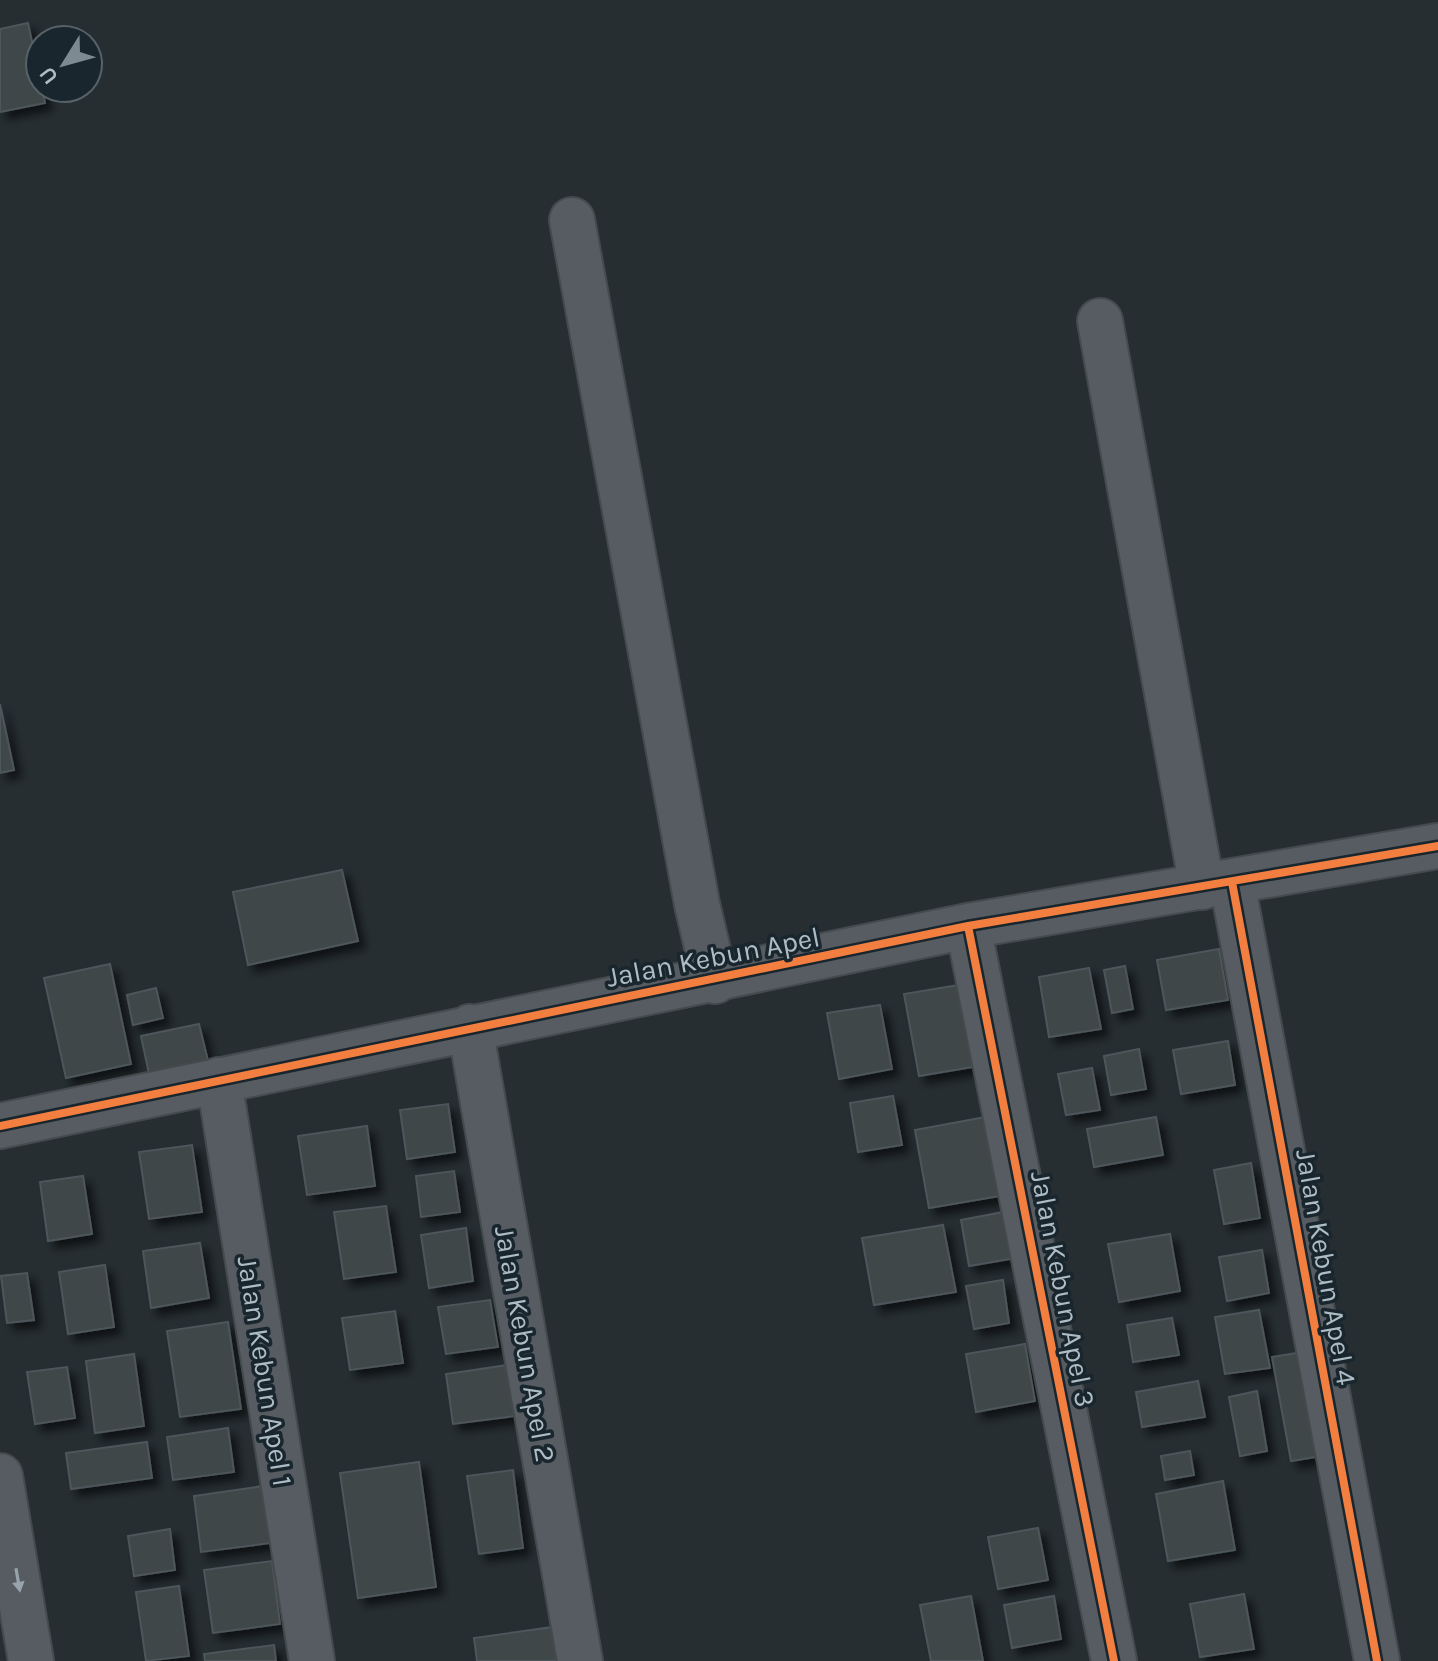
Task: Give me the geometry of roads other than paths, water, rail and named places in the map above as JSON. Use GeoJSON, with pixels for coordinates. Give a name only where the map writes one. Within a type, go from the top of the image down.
{"type":"FeatureCollection","features":[{"type":"Feature","properties":{"kind":"street"},"geometry":{"type":"LineString","coordinates":[[572,220],[697,904],[715,981]]}},
{"type":"Feature","properties":{"kind":"street","name":"Jalan Kebun Apel 4"},"geometry":{"type":"LineString","coordinates":[[1100,321],[1377,1661]]}},
{"type":"Feature","properties":{"kind":"street","name":"Jalan Kebun Apel"},"geometry":{"type":"LineString","coordinates":[[0,1126],[470,1027],[715,981],[968,926],[1438,846]]}},
{"type":"Feature","properties":{"kind":"street","name":"Jalan Kebun Apel 3"},"geometry":{"type":"LineString","coordinates":[[968,926],[1114,1661]]}},
{"type":"Feature","properties":{"kind":"street","name":"Jalan Kebun Apel 2"},"geometry":{"type":"LineString","coordinates":[[470,1027],[580,1661]]}},
{"type":"Feature","properties":{"kind":"street","name":"Jalan Kebun Apel 1"},"geometry":{"type":"LineString","coordinates":[[219,1080],[312,1661]]}},
{"type":"Feature","properties":{"kind":"street"},"geometry":{"type":"LineString","coordinates":[[0,1476],[31,1661]]}}]}
